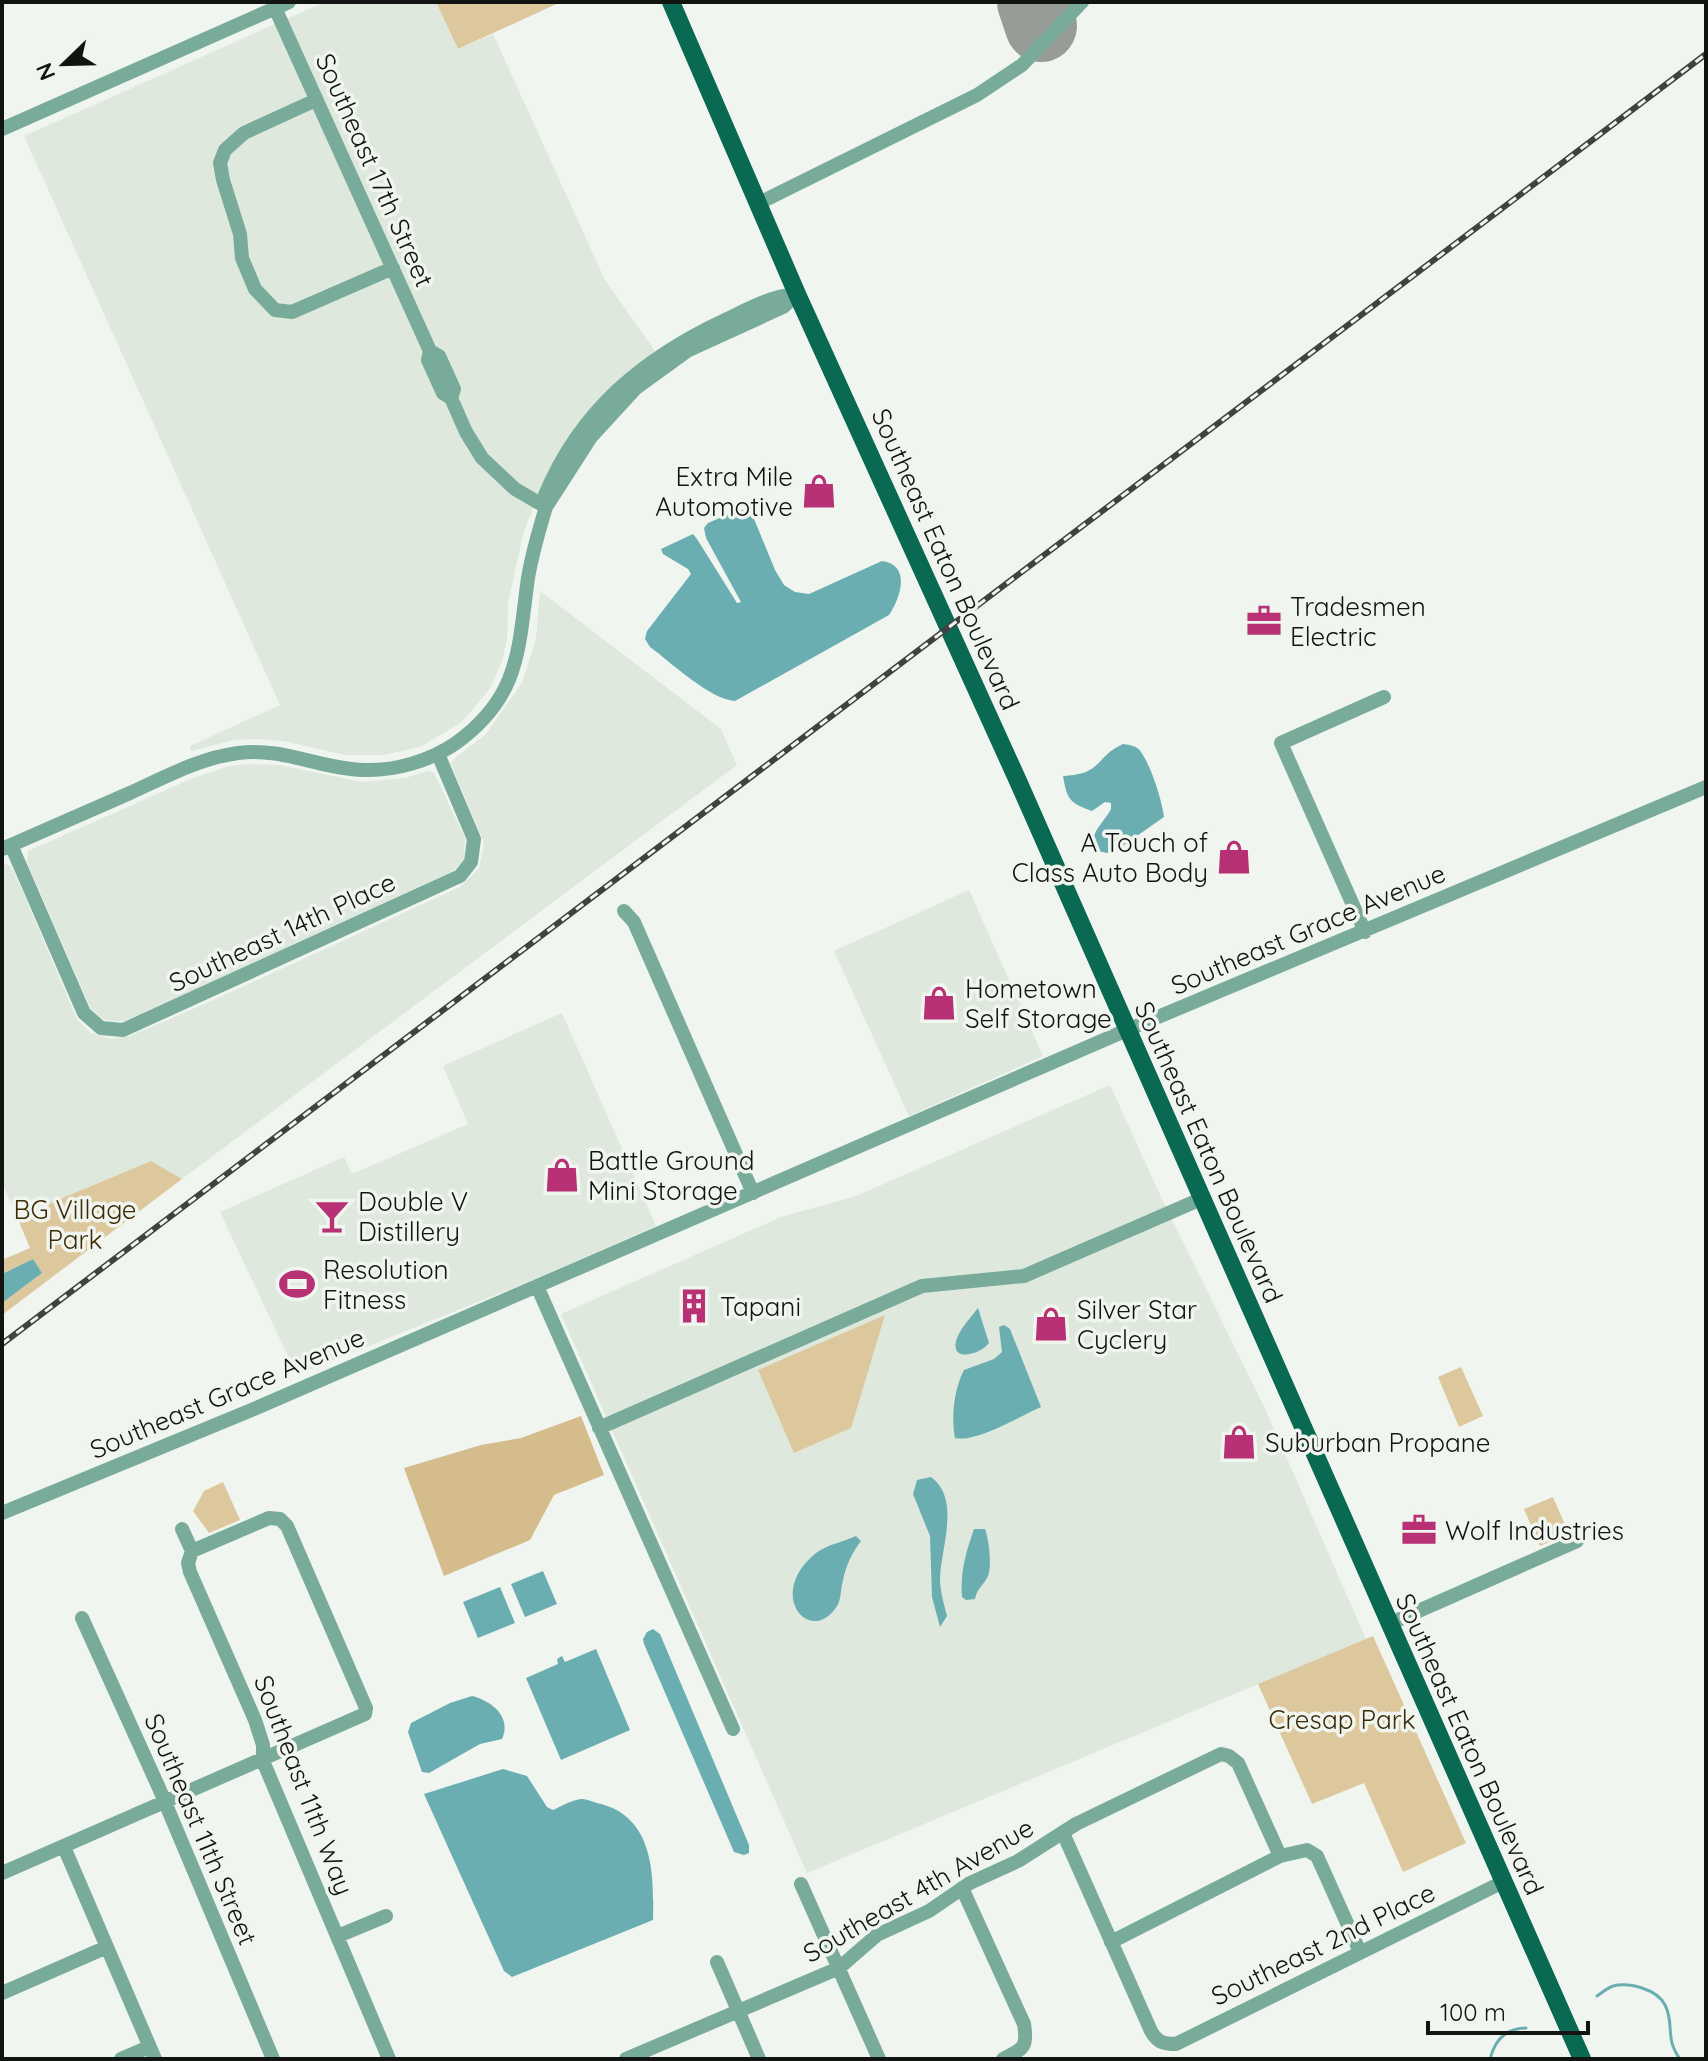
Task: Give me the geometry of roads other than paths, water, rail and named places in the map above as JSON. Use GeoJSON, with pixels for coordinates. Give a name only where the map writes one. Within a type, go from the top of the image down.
{"type":"FeatureCollection","features":[{"type":"Feature","properties":{"kind":"main road","name":"Southeast Eaton Boulevard"},"geometry":{"type":"LineString","coordinates":[[671,2],[797,294],[955,640],[1582,2059]]}},
{"type":"Feature","properties":{"kind":"street"},"geometry":{"type":"LineString","coordinates":[[759,203],[988,87],[1022,65],[1082,2]]}},
{"type":"Feature","properties":{"kind":"street"},"geometry":{"type":"LineString","coordinates":[[2,129],[282,5]]}},
{"type":"Feature","properties":{"kind":"street","name":"Southeast 17th Street"},"geometry":{"type":"LineString","coordinates":[[282,5],[316,100],[430,351],[439,356],[454,389],[451,398],[473,445],[492,469],[515,489],[546,507]]}},
{"type":"Feature","properties":{"kind":"street"},"geometry":{"type":"LineString","coordinates":[[316,100],[244,133],[225,150],[221,169],[240,234],[242,258],[259,296],[283,313],[300,311],[393,268]]}},
{"type":"Feature","properties":{"kind":"street"},"geometry":{"type":"LineString","coordinates":[[6,847],[185,768],[221,757],[240,753],[274,753],[362,770],[400,767],[438,754],[464,737],[481,722],[510,679],[521,643],[532,559],[546,507],[545,495],[575,441],[608,398],[636,372],[672,347],[777,296],[797,294]]}},
{"type":"Feature","properties":{"kind":"street"},"geometry":{"type":"LineString","coordinates":[[1365,932],[1281,743],[1384,697]]}},
{"type":"Feature","properties":{"kind":"street","name":"Southeast 14th Place"},"geometry":{"type":"LineString","coordinates":[[6,847],[82,1009],[90,1020],[105,1029],[118,1031],[452,881],[463,873],[471,862],[475,848],[473,835],[438,754]]}},
{"type":"Feature","properties":{"kind":"street","name":"Southeast Grace Avenue"},"geometry":{"type":"LineString","coordinates":[[2,1513],[254,1409],[1127,1030],[1706,787]]}},
{"type":"Feature","properties":{"kind":"street"},"geometry":{"type":"LineString","coordinates":[[624,911],[634,922],[753,1193]]}},
{"type":"Feature","properties":{"kind":"street"},"geometry":{"type":"LineString","coordinates":[[599,1428],[922,1286],[1024,1276],[1201,1199]]}},
{"type":"Feature","properties":{"kind":"street"},"geometry":{"type":"LineString","coordinates":[[537,1286],[733,1729]]}},
{"type":"Feature","properties":{"kind":"street"},"geometry":{"type":"LineString","coordinates":[[2,1873],[365,1714],[366,1708],[287,1526],[280,1519],[269,1518],[192,1551]]}},
{"type":"Feature","properties":{"kind":"street","name":"Southeast 11th Way"},"geometry":{"type":"LineString","coordinates":[[182,1529],[192,1551],[188,1563],[190,1572],[255,1720],[263,1745],[263,1761],[389,2059]]}},
{"type":"Feature","properties":{"kind":"street"},"geometry":{"type":"LineString","coordinates":[[1389,1624],[1577,1541]]}},
{"type":"Feature","properties":{"kind":"street","name":"Southeast 11th Street"},"geometry":{"type":"LineString","coordinates":[[82,1618],[273,2059]]}},
{"type":"Feature","properties":{"kind":"street","name":"Southeast 4th Avenue"},"geometry":{"type":"LineString","coordinates":[[636,2057],[839,1968],[877,1935],[929,1911],[962,1888],[1018,1861],[1063,1833],[1221,1754],[1238,1763],[1280,1856]]}},
{"type":"Feature","properties":{"kind":"street"},"geometry":{"type":"LineString","coordinates":[[1063,1833],[1111,1942],[1280,1856],[1307,1850],[1317,1856],[1360,1952]]}},
{"type":"Feature","properties":{"kind":"street"},"geometry":{"type":"LineString","coordinates":[[64,1847],[152,2053],[121,2059]]}},
{"type":"Feature","properties":{"kind":"street","name":"Southeast 2nd Place"},"geometry":{"type":"LineString","coordinates":[[1111,1942],[1156,2040],[1176,2044],[1503,1882]]}},
{"type":"Feature","properties":{"kind":"street"},"geometry":{"type":"LineString","coordinates":[[801,1884],[879,2059]]}},
{"type":"Feature","properties":{"kind":"street"},"geometry":{"type":"LineString","coordinates":[[962,1888],[1024,2024],[1026,2039],[1021,2050],[1003,2059]]}},
{"type":"Feature","properties":{"kind":"street"},"geometry":{"type":"LineString","coordinates":[[338,1936],[386,1916]]}},
{"type":"Feature","properties":{"kind":"street"},"geometry":{"type":"LineString","coordinates":[[2,1993],[107,1947]]}},
{"type":"Feature","properties":{"kind":"street"},"geometry":{"type":"LineString","coordinates":[[717,1962],[759,2059]]}},
{"type":"Feature","properties":{"kind":"water"},"geometry":{"type":"Polygon","coordinates":[[[738,510],[752,514],[775,570],[784,585],[795,592],[809,594],[882,561],[897,569],[901,584],[889,615],[735,701],[702,687],[650,647],[645,639],[647,631],[691,574],[663,554],[661,549],[693,534],[737,603],[741,602],[706,538],[704,528],[708,523],[738,510]]]}},
{"type":"Feature","properties":{"kind":"water"},"geometry":{"type":"Polygon","coordinates":[[[1123,744],[1138,748],[1145,758],[1156,783],[1164,817],[1114,852],[1107,853],[1094,850],[1093,844],[1095,833],[1111,809],[1111,803],[1105,802],[1092,811],[1079,806],[1068,796],[1063,776],[1086,772],[1123,744]]]}},
{"type":"Feature","properties":{"kind":"water"},"geometry":{"type":"Polygon","coordinates":[[[33,1259],[42,1273],[2,1303],[2,1274],[33,1259]]]}},
{"type":"Feature","properties":{"kind":"water"},"geometry":{"type":"Polygon","coordinates":[[[978,1308],[989,1343],[974,1353],[962,1354],[956,1348],[956,1341],[978,1308]]]}},
{"type":"Feature","properties":{"kind":"water"},"geometry":{"type":"Polygon","coordinates":[[[1004,1325],[1010,1329],[1041,1407],[986,1433],[955,1438],[954,1403],[964,1370],[994,1359],[1002,1352],[999,1327],[1004,1325]]]}},
{"type":"Feature","properties":{"kind":"water"},"geometry":{"type":"Polygon","coordinates":[[[931,1477],[940,1486],[947,1511],[940,1579],[947,1616],[940,1627],[932,1597],[930,1536],[913,1494],[917,1480],[931,1477]]]}},
{"type":"Feature","properties":{"kind":"water"},"geometry":{"type":"Polygon","coordinates":[[[974,1529],[985,1529],[990,1553],[989,1572],[975,1599],[966,1600],[962,1597],[963,1571],[974,1529]]]}},
{"type":"Feature","properties":{"kind":"water"},"geometry":{"type":"Polygon","coordinates":[[[856,1536],[861,1541],[848,1564],[837,1606],[824,1619],[814,1621],[804,1618],[793,1598],[794,1584],[801,1568],[821,1550],[856,1536]]]}},
{"type":"Feature","properties":{"kind":"water"},"geometry":{"type":"Polygon","coordinates":[[[543,1571],[557,1604],[525,1617],[511,1584],[543,1571]]]}},
{"type":"Feature","properties":{"kind":"water"},"geometry":{"type":"Polygon","coordinates":[[[500,1587],[515,1623],[478,1638],[463,1602],[500,1587]]]}},
{"type":"Feature","properties":{"kind":"water"},"geometry":{"type":"Polygon","coordinates":[[[653,1629],[660,1634],[749,1845],[749,1853],[734,1852],[644,1644],[647,1632],[653,1629]]]}},
{"type":"Feature","properties":{"kind":"water"},"geometry":{"type":"Polygon","coordinates":[[[596,1649],[630,1730],[561,1760],[526,1678],[558,1664],[557,1659],[562,1656],[565,1662],[596,1649]]]}},
{"type":"Feature","properties":{"kind":"water"},"geometry":{"type":"Polygon","coordinates":[[[472,1696],[498,1711],[504,1724],[502,1739],[480,1744],[429,1773],[422,1772],[408,1732],[411,1723],[450,1703],[472,1696]]]}},
{"type":"Feature","properties":{"kind":"water"},"geometry":{"type":"Polygon","coordinates":[[[503,1769],[527,1776],[547,1807],[553,1810],[583,1799],[618,1811],[632,1822],[641,1835],[651,1867],[653,1920],[512,1977],[504,1971],[424,1794],[503,1769]]]}},
{"type":"Feature","properties":{"kind":"waterway"},"geometry":{"type":"LineString","coordinates":[[1597,1996],[1620,1985],[1642,1988],[1656,1995],[1668,2012],[1672,2044],[1680,2059]]}},
{"type":"Feature","properties":{"kind":"waterway"},"geometry":{"type":"LineString","coordinates":[[1490,2059],[1502,2036],[1526,2028]]}},
{"type":"Feature","properties":{"kind":"railway"},"geometry":{"type":"LineString","coordinates":[[2,1344],[1706,54]]}},
{"type":"Feature","properties":{"kind":"place","name":"Extra Mile Automotive"},"geometry":{"type":"Point","coordinates":[819,491]}},
{"type":"Feature","properties":{"kind":"place","name":"Tradesmen Electric"},"geometry":{"type":"Point","coordinates":[1264,621]}},
{"type":"Feature","properties":{"kind":"place","name":"A Touch of Class Auto Body"},"geometry":{"type":"Point","coordinates":[1234,857]}},
{"type":"Feature","properties":{"kind":"place","name":"Hometown Self Storage"},"geometry":{"type":"Point","coordinates":[939,1003]}},
{"type":"Feature","properties":{"kind":"place","name":"Battle Ground Mini Storage"},"geometry":{"type":"Point","coordinates":[562,1175]}},
{"type":"Feature","properties":{"kind":"place","name":"Double V Distillery"},"geometry":{"type":"Point","coordinates":[332,1216]}},
{"type":"Feature","properties":{"kind":"place","name":"Resolution Fitness"},"geometry":{"type":"Point","coordinates":[297,1284]}},
{"type":"Feature","properties":{"kind":"place","name":"Tapani"},"geometry":{"type":"Point","coordinates":[694,1306]}},
{"type":"Feature","properties":{"kind":"place","name":"Silver Star Cyclery"},"geometry":{"type":"Point","coordinates":[1051,1324]}},
{"type":"Feature","properties":{"kind":"place","name":"Suburban Propane"},"geometry":{"type":"Point","coordinates":[1239,1442]}},
{"type":"Feature","properties":{"kind":"place","name":"Wolf Industries"},"geometry":{"type":"Point","coordinates":[1419,1530]}},
{"type":"Feature","properties":{"kind":"park label","name":"BG Village Park"},"geometry":{"type":"Point","coordinates":[75,1224]}},
{"type":"Feature","properties":{"kind":"park label","name":"Cresap Park"},"geometry":{"type":"Point","coordinates":[1342,1719]}}]}
